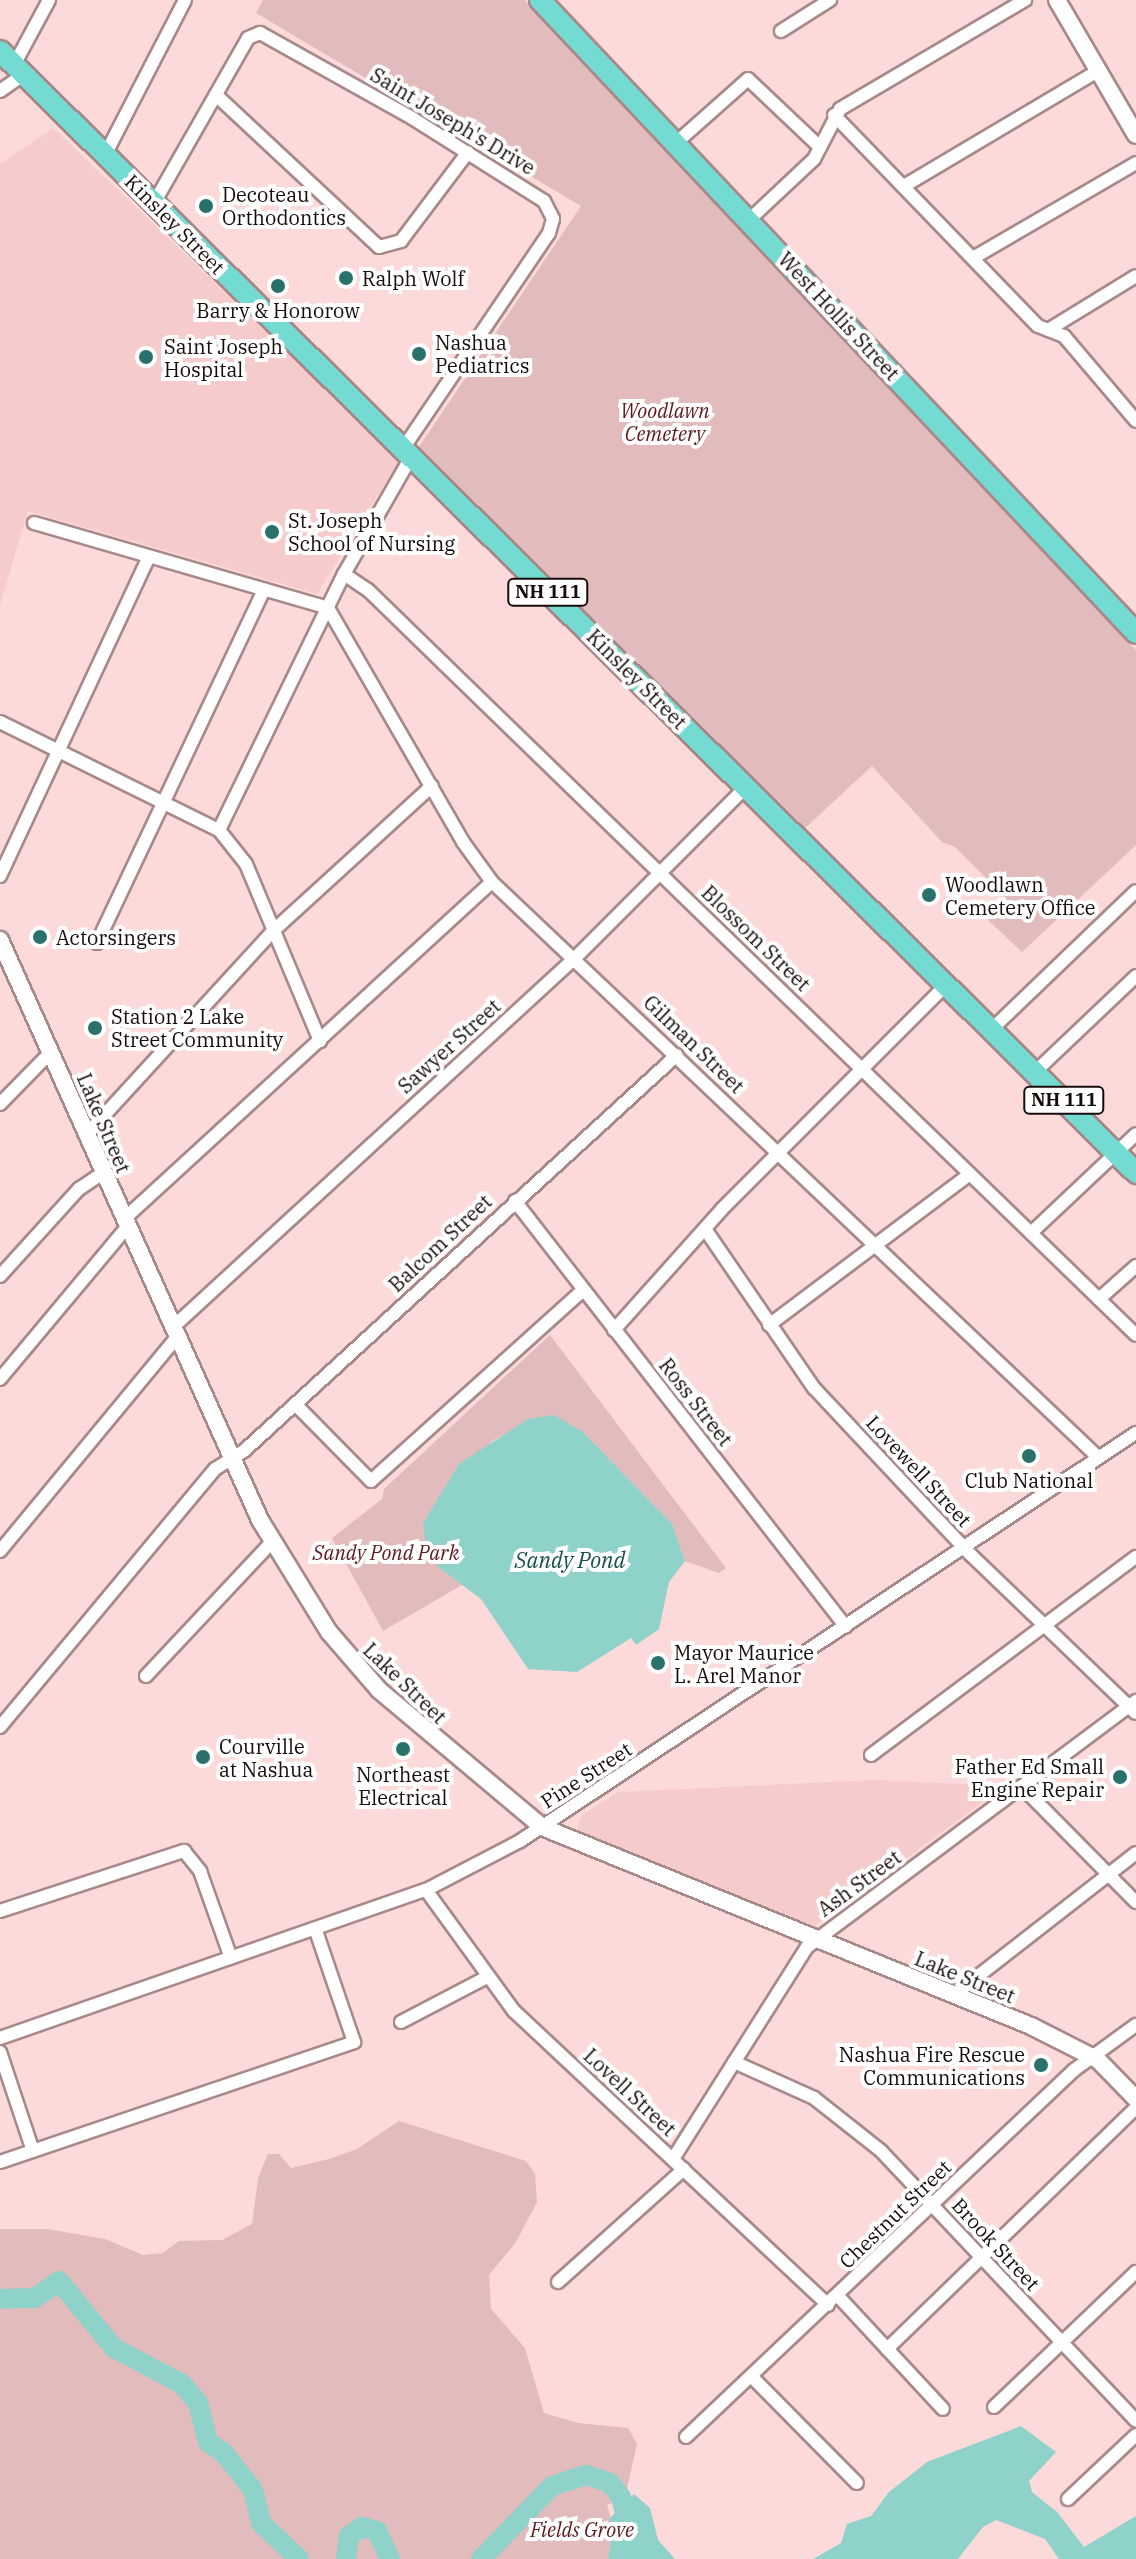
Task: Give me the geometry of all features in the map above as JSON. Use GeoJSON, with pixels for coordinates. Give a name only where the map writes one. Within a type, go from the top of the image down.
{"type":"FeatureCollection","features":[{"type":"Feature","properties":{"kind":"main road","name":"West Hollis Street"},"geometry":{"type":"LineString","coordinates":[[540,0],[1136,633]]}},
{"type":"Feature","properties":{"kind":"main road","name":"Kinsley Street"},"geometry":{"type":"LineString","coordinates":[[13,63],[1136,1173]]}},
{"type":"Feature","properties":{"kind":"street"},"geometry":{"type":"LineString","coordinates":[[0,91],[49,0]]}},
{"type":"Feature","properties":{"kind":"street"},"geometry":{"type":"LineString","coordinates":[[105,155],[185,0]]}},
{"type":"Feature","properties":{"kind":"street"},"geometry":{"type":"LineString","coordinates":[[781,31],[830,0]]}},
{"type":"Feature","properties":{"kind":"street"},"geometry":{"type":"LineString","coordinates":[[749,220],[796,179],[820,147],[834,115],[1025,0]]}},
{"type":"Feature","properties":{"kind":"street"},"geometry":{"type":"LineString","coordinates":[[1057,0],[1136,135]]}},
{"type":"Feature","properties":{"kind":"street","name":"Saint Joseph's Drive"},"geometry":{"type":"LineString","coordinates":[[154,203],[248,38],[260,33],[468,152],[544,201],[553,225],[407,453]]}},
{"type":"Feature","properties":{"kind":"street"},"geometry":{"type":"LineString","coordinates":[[904,186],[1098,71]]}},
{"type":"Feature","properties":{"kind":"street"},"geometry":{"type":"LineString","coordinates":[[676,143],[748,79],[820,147]]}},
{"type":"Feature","properties":{"kind":"street"},"geometry":{"type":"LineString","coordinates":[[216,95],[379,247],[401,241],[468,152]]}},
{"type":"Feature","properties":{"kind":"street"},"geometry":{"type":"LineString","coordinates":[[834,115],[1038,326],[1073,346],[1135,418]]}},
{"type":"Feature","properties":{"kind":"street"},"geometry":{"type":"LineString","coordinates":[[973,258],[1136,163]]}},
{"type":"Feature","properties":{"kind":"street"},"geometry":{"type":"LineString","coordinates":[[1048,330],[1136,276]]}},
{"type":"Feature","properties":{"kind":"street"},"geometry":{"type":"LineString","coordinates":[[219,830],[407,453]]}},
{"type":"Feature","properties":{"kind":"street"},"geometry":{"type":"LineString","coordinates":[[34,523],[328,608]]}},
{"type":"Feature","properties":{"kind":"street"},"geometry":{"type":"LineString","coordinates":[[0,876],[149,557]]}},
{"type":"Feature","properties":{"kind":"street","name":"Blossom Street"},"geometry":{"type":"LineString","coordinates":[[344,574],[368,590],[1136,1335]]}},
{"type":"Feature","properties":{"kind":"street"},"geometry":{"type":"LineString","coordinates":[[97,943],[264,589]]}},
{"type":"Feature","properties":{"kind":"street","name":"Gilman Street"},"geometry":{"type":"LineString","coordinates":[[328,608],[492,882],[576,957],[1098,1457]]}},
{"type":"Feature","properties":{"kind":"street"},"geometry":{"type":"LineString","coordinates":[[0,722],[165,800],[219,830],[246,864],[320,1041]]}},
{"type":"Feature","properties":{"kind":"street"},"geometry":{"type":"LineString","coordinates":[[87,1134],[273,931],[432,786]]}},
{"type":"Feature","properties":{"kind":"street","name":"Sawyer Street"},"geometry":{"type":"LineString","coordinates":[[0,1551],[174,1333],[576,957],[746,787]]}},
{"type":"Feature","properties":{"kind":"street"},"geometry":{"type":"LineString","coordinates":[[0,1379],[125,1223],[492,882]]}},
{"type":"Feature","properties":{"kind":"street"},"geometry":{"type":"LineString","coordinates":[[992,1029],[1136,891]]}},
{"type":"Feature","properties":{"kind":"street","name":"Lake Street"},"geometry":{"type":"LineString","coordinates":[[0,940],[230,1458],[271,1543],[356,1666],[406,1716],[542,1827],[955,1994],[1092,2056],[1136,2099]]}},
{"type":"Feature","properties":{"kind":"street"},"geometry":{"type":"LineString","coordinates":[[1036,1071],[1136,976]]}},
{"type":"Feature","properties":{"kind":"street"},"geometry":{"type":"LineString","coordinates":[[614,1330],[778,1153],[947,984]]}},
{"type":"Feature","properties":{"kind":"street"},"geometry":{"type":"LineString","coordinates":[[0,1104],[51,1052]]}},
{"type":"Feature","properties":{"kind":"street","name":"Balcom Street"},"geometry":{"type":"LineString","coordinates":[[0,1727],[206,1478],[295,1404],[677,1055]]}},
{"type":"Feature","properties":{"kind":"street"},"geometry":{"type":"LineString","coordinates":[[1031,1233],[1136,1134]]}},
{"type":"Feature","properties":{"kind":"street"},"geometry":{"type":"LineString","coordinates":[[0,1276],[79,1189],[103,1173]]}},
{"type":"Feature","properties":{"kind":"street"},"geometry":{"type":"LineString","coordinates":[[769,1325],[970,1174]]}},
{"type":"Feature","properties":{"kind":"street","name":"Ross Street"},"geometry":{"type":"LineString","coordinates":[[515,1201],[846,1627]]}},
{"type":"Feature","properties":{"kind":"street","name":"Lovewell Street"},"geometry":{"type":"LineString","coordinates":[[705,1229],[814,1388],[964,1547],[1133,1707]]}},
{"type":"Feature","properties":{"kind":"street"},"geometry":{"type":"LineString","coordinates":[[1099,1299],[1136,1266]]}},
{"type":"Feature","properties":{"kind":"street"},"geometry":{"type":"LineString","coordinates":[[295,1404],[371,1481],[582,1291]]}},
{"type":"Feature","properties":{"kind":"street","name":"Pine Street"},"geometry":{"type":"LineString","coordinates":[[0,2038],[426,1890],[542,1827],[1136,1433]]}},
{"type":"Feature","properties":{"kind":"street"},"geometry":{"type":"LineString","coordinates":[[146,1676],[271,1543]]}},
{"type":"Feature","properties":{"kind":"street"},"geometry":{"type":"LineString","coordinates":[[871,1755],[1136,1557]]}},
{"type":"Feature","properties":{"kind":"street","name":"Ash Street"},"geometry":{"type":"LineString","coordinates":[[673,2159],[800,1956],[817,1939],[1133,1707]]}},
{"type":"Feature","properties":{"kind":"street"},"geometry":{"type":"LineString","coordinates":[[1022,1787],[1136,1902]]}},
{"type":"Feature","properties":{"kind":"street"},"geometry":{"type":"LineString","coordinates":[[0,1911],[184,1851],[200,1871],[231,1958]]}},
{"type":"Feature","properties":{"kind":"street"},"geometry":{"type":"LineString","coordinates":[[955,1994],[1136,1853]]}},
{"type":"Feature","properties":{"kind":"street","name":"Lovell Street"},"geometry":{"type":"LineString","coordinates":[[426,1890],[485,1978],[673,2159],[887,2349],[943,2409]]}},
{"type":"Feature","properties":{"kind":"street"},"geometry":{"type":"LineString","coordinates":[[0,2162],[354,2042],[315,1928]]}},
{"type":"Feature","properties":{"kind":"street"},"geometry":{"type":"LineString","coordinates":[[401,2022],[485,1978]]}},
{"type":"Feature","properties":{"kind":"street","name":"Chestnut Street"},"geometry":{"type":"LineString","coordinates":[[686,2437],[1092,2056],[1136,2025]]}},
{"type":"Feature","properties":{"kind":"street"},"geometry":{"type":"LineString","coordinates":[[0,2052],[33,2151]]}},
{"type":"Feature","properties":{"kind":"street","name":"Brook Street"},"geometry":{"type":"LineString","coordinates":[[734,2062],[823,2105],[888,2158],[1136,2421]]}},
{"type":"Feature","properties":{"kind":"street"},"geometry":{"type":"LineString","coordinates":[[887,2349],[1136,2108]]}},
{"type":"Feature","properties":{"kind":"street"},"geometry":{"type":"LineString","coordinates":[[558,2282],[684,2169]]}},
{"type":"Feature","properties":{"kind":"street"},"geometry":{"type":"LineString","coordinates":[[994,2407],[1136,2272]]}},
{"type":"Feature","properties":{"kind":"street"},"geometry":{"type":"LineString","coordinates":[[752,2377],[857,2483]]}},
{"type":"Feature","properties":{"kind":"street"},"geometry":{"type":"LineString","coordinates":[[1068,2499],[1136,2435]]}},
{"type":"Feature","properties":{"kind":"shaded area","name":"Saint Joseph Hospital"},"geometry":{"type":"Polygon","coordinates":[[[53,128],[400,459],[317,594],[28,511],[0,605],[0,164],[53,128]]]}},
{"type":"Feature","properties":{"kind":"shaded area"},"geometry":{"type":"Polygon","coordinates":[[[875,1780],[1004,1786],[815,1926],[586,1837],[577,1828],[582,1815],[618,1792],[875,1780]]]}},
{"type":"Feature","properties":{"kind":"green space","name":"Woodlawn Cemetery"},"geometry":{"type":"Polygon","coordinates":[[[263,0],[525,0],[1136,650],[1136,845],[1022,952],[985,917],[1005,897],[955,847],[942,842],[872,766],[805,828],[419,447],[581,206],[256,13],[263,0]]]}},
{"type":"Feature","properties":{"kind":"green space","name":"Sandy Pond Park"},"geometry":{"type":"Polygon","coordinates":[[[550,1335],[726,1568],[719,1573],[685,1561],[672,1524],[583,1432],[507,1433],[492,1441],[423,1523],[438,1567],[462,1585],[383,1631],[332,1538],[382,1499],[384,1489],[550,1335]]]}},
{"type":"Feature","properties":{"kind":"green space","name":"Fields Grove"},"geometry":{"type":"Polygon","coordinates":[[[399,2121],[526,2161],[535,2174],[537,2202],[516,2242],[489,2275],[491,2309],[525,2348],[544,2413],[578,2423],[628,2428],[637,2444],[625,2497],[607,2505],[613,2526],[608,2559],[0,2559],[0,2229],[47,2229],[105,2239],[143,2255],[163,2253],[179,2241],[222,2240],[252,2224],[258,2178],[268,2154],[279,2154],[291,2168],[329,2159],[357,2149],[399,2121]]]}},
{"type":"Feature","properties":{"kind":"water","name":"Sandy Pond"},"geometry":{"type":"Polygon","coordinates":[[[554,1415],[583,1432],[672,1524],[685,1561],[669,1582],[659,1629],[636,1645],[631,1638],[577,1672],[528,1669],[481,1599],[438,1567],[426,1545],[423,1523],[459,1464],[528,1419],[554,1415]]]}},
{"type":"Feature","properties":{"kind":"water"},"geometry":{"type":"Polygon","coordinates":[[[1021,2426],[1056,2452],[1029,2481],[1032,2492],[1058,2513],[1084,2547],[1136,2516],[1136,2559],[1059,2559],[1045,2539],[996,2520],[983,2527],[958,2559],[813,2559],[841,2543],[847,2524],[871,2516],[889,2492],[927,2462],[1021,2426]]]}},
{"type":"Feature","properties":{"kind":"water"},"geometry":{"type":"Polygon","coordinates":[[[634,2494],[650,2508],[658,2540],[675,2559],[608,2559],[613,2526],[609,2519],[634,2494]]]}},
{"type":"Feature","properties":{"kind":"waterway"},"geometry":{"type":"LineString","coordinates":[[0,2299],[35,2298],[59,2281],[114,2348],[182,2384],[198,2403],[208,2442],[224,2453],[253,2490],[261,2523],[299,2559]]}},
{"type":"Feature","properties":{"kind":"waterway"},"geometry":{"type":"LineString","coordinates":[[481,2559],[552,2486],[586,2475],[610,2483],[621,2497],[636,2559]]}},
{"type":"Feature","properties":{"kind":"waterway"},"geometry":{"type":"LineString","coordinates":[[346,2559],[349,2536],[362,2527],[377,2531],[390,2559]]}},
{"type":"Feature","properties":{"kind":"place","name":"Decoteau Orthodontics"},"geometry":{"type":"Point","coordinates":[206,206]}},
{"type":"Feature","properties":{"kind":"place","name":"Ralph Wolf"},"geometry":{"type":"Point","coordinates":[346,278]}},
{"type":"Feature","properties":{"kind":"place","name":"Barry & Honorow"},"geometry":{"type":"Point","coordinates":[278,286]}},
{"type":"Feature","properties":{"kind":"place","name":"Nashua Pediatrics"},"geometry":{"type":"Point","coordinates":[419,354]}},
{"type":"Feature","properties":{"kind":"place","name":"Saint Joseph Hospital"},"geometry":{"type":"Point","coordinates":[146,357]}},
{"type":"Feature","properties":{"kind":"place","name":"St. Joseph School of Nursing"},"geometry":{"type":"Point","coordinates":[272,532]}},
{"type":"Feature","properties":{"kind":"place","name":"Woodlawn Cemetery Office"},"geometry":{"type":"Point","coordinates":[929,895]}},
{"type":"Feature","properties":{"kind":"place","name":"Actorsingers"},"geometry":{"type":"Point","coordinates":[40,937]}},
{"type":"Feature","properties":{"kind":"place","name":"Station 2 Lake Street Community"},"geometry":{"type":"Point","coordinates":[95,1028]}},
{"type":"Feature","properties":{"kind":"place","name":"Club National"},"geometry":{"type":"Point","coordinates":[1029,1456]}},
{"type":"Feature","properties":{"kind":"place","name":"Mayor Maurice L. Arel Manor"},"geometry":{"type":"Point","coordinates":[658,1663]}},
{"type":"Feature","properties":{"kind":"place","name":"Northeast Electrical"},"geometry":{"type":"Point","coordinates":[403,1749]}},
{"type":"Feature","properties":{"kind":"place","name":"Courville at Nashua"},"geometry":{"type":"Point","coordinates":[203,1757]}},
{"type":"Feature","properties":{"kind":"place","name":"Father Ed Small Engine Repair"},"geometry":{"type":"Point","coordinates":[1120,1777]}},
{"type":"Feature","properties":{"kind":"place","name":"Nashua Fire Rescue Communications"},"geometry":{"type":"Point","coordinates":[1041,2065]}}]}
